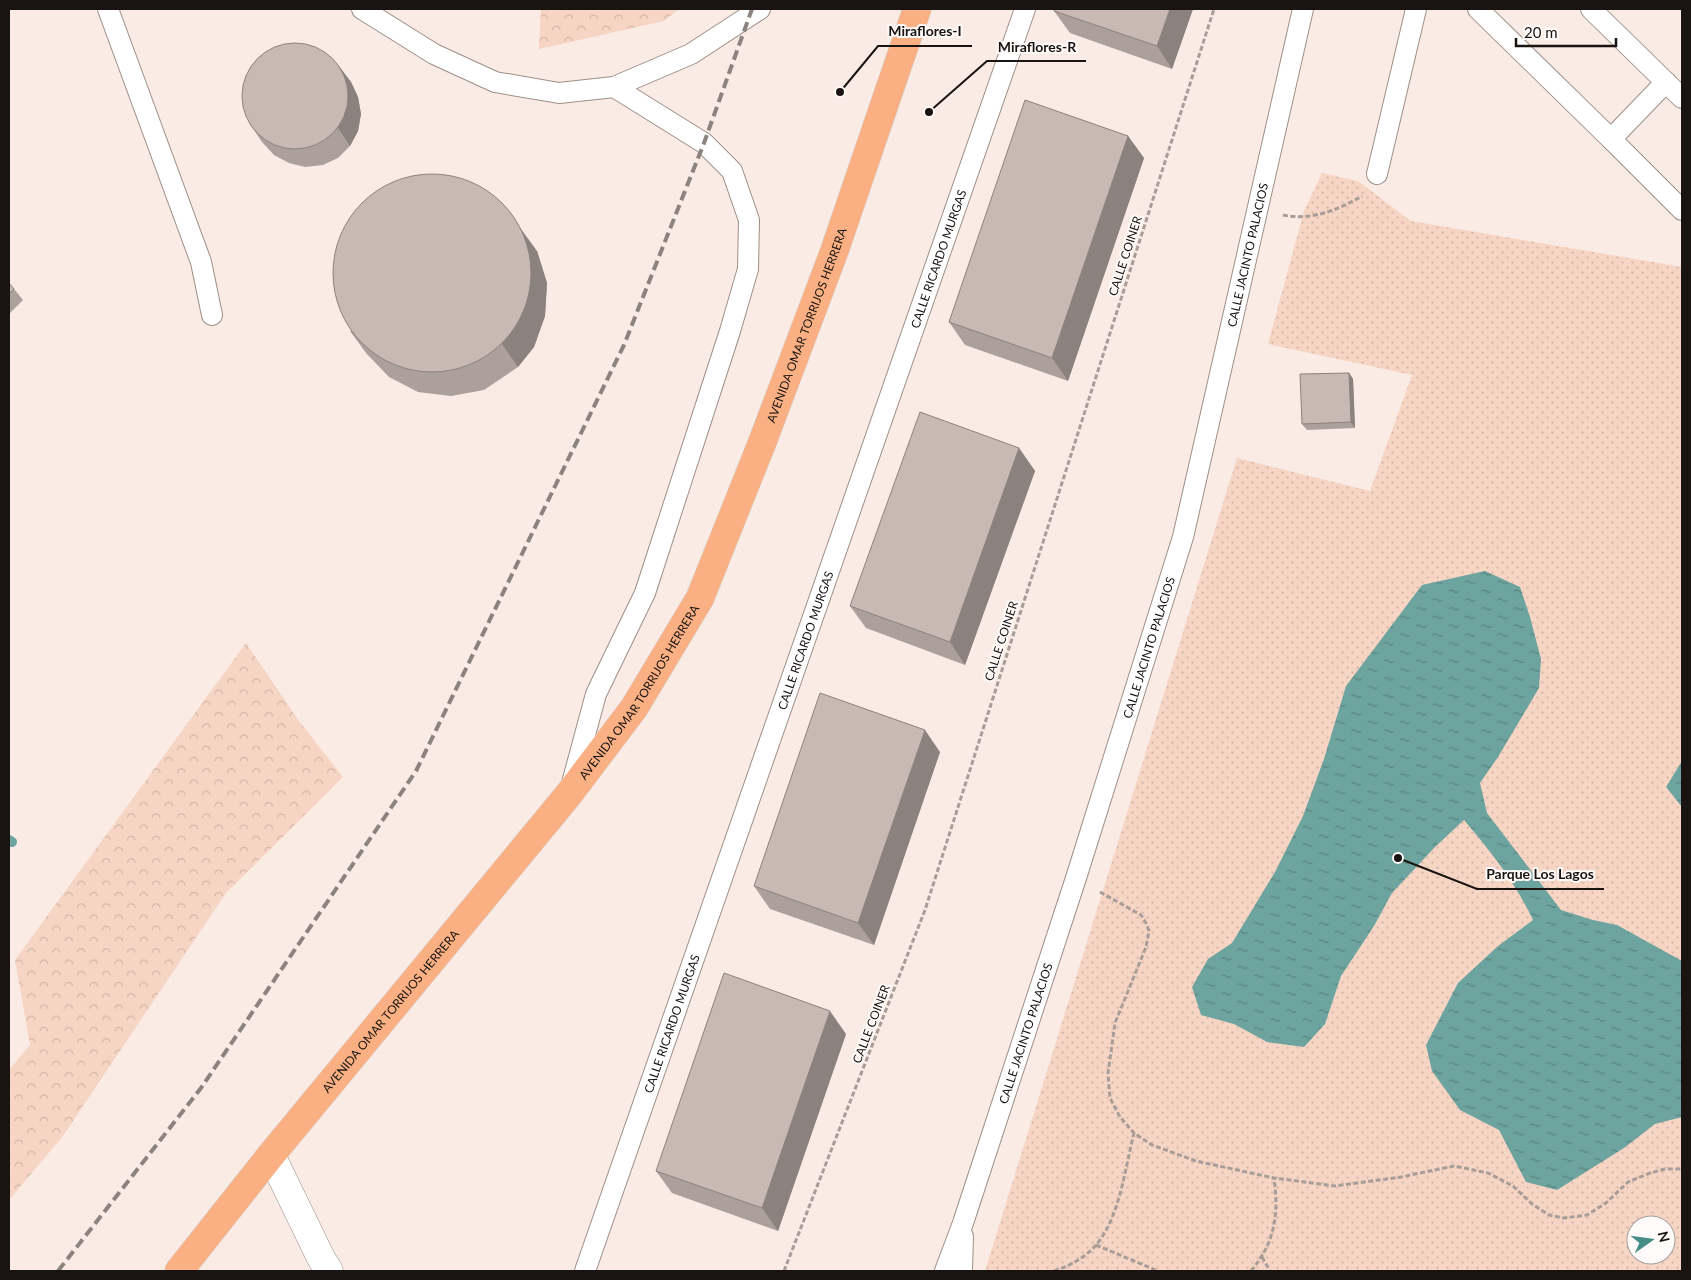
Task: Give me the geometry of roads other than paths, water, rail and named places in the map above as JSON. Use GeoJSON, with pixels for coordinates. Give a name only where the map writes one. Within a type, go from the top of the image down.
{"type":"FeatureCollection","features":[{"type":"Feature","properties":{"kind":"main road","name":"AVENIDA OMAR TORRIJOS HERRERA"},"geometry":{"type":"LineString","coordinates":[[180,1271],[271,1155],[570,794],[634,708],[700,598],[762,443],[834,252],[917,9]]}},
{"type":"Feature","properties":{"kind":"street"},"geometry":{"type":"LineString","coordinates":[[271,1155],[329,1271]]}},
{"type":"Feature","properties":{"kind":"lane"},"geometry":{"type":"LineString","coordinates":[[108,9],[201,262],[212,315]]}},
{"type":"Feature","properties":{"kind":"lane"},"geometry":{"type":"LineString","coordinates":[[362,9],[434,54],[496,82],[559,93],[614,88],[691,54],[760,9]]}},
{"type":"Feature","properties":{"kind":"lane","name":"CALLE RICARDO MURGAS"},"geometry":{"type":"LineString","coordinates":[[585,1271],[1024,9]]}},
{"type":"Feature","properties":{"kind":"lane","name":"CALLE JACINTO PALACIOS"},"geometry":{"type":"LineString","coordinates":[[945,1271],[963,1223],[1076,878],[1183,537],[1303,9]]}},
{"type":"Feature","properties":{"kind":"lane"},"geometry":{"type":"LineString","coordinates":[[1377,174],[1416,9]]}},
{"type":"Feature","properties":{"kind":"lane"},"geometry":{"type":"LineString","coordinates":[[1478,9],[1682,210]]}},
{"type":"Feature","properties":{"kind":"lane"},"geometry":{"type":"LineString","coordinates":[[1591,9],[1682,98]]}},
{"type":"Feature","properties":{"kind":"lane"},"geometry":{"type":"LineString","coordinates":[[1612,139],[1666,82]]}},
{"type":"Feature","properties":{"kind":"lane"},"geometry":{"type":"LineString","coordinates":[[570,794],[596,694],[645,593],[730,331],[748,269],[749,220],[732,171],[704,143],[614,88]]}},
{"type":"Feature","properties":{"kind":"lane"},"geometry":{"type":"LineString","coordinates":[[962,1271],[963,1223]]}},
{"type":"Feature","properties":{"kind":"water"},"geometry":{"type":"Polygon","coordinates":[[[1485,571],[1520,587],[1541,659],[1539,688],[1498,757],[1480,783],[1487,813],[1561,910],[1617,925],[1682,961],[1682,1117],[1655,1124],[1624,1148],[1557,1190],[1526,1182],[1499,1130],[1460,1110],[1432,1071],[1426,1045],[1458,983],[1498,946],[1533,920],[1502,868],[1464,820],[1435,847],[1392,893],[1374,926],[1341,976],[1325,1024],[1304,1047],[1267,1042],[1234,1024],[1201,1015],[1192,987],[1208,959],[1232,943],[1275,872],[1303,816],[1324,759],[1346,686],[1422,585],[1485,571]]]}},
{"type":"Feature","properties":{"kind":"water"},"geometry":{"type":"Polygon","coordinates":[[[1682,761],[1682,807],[1666,787],[1682,761]]]}},
{"type":"Feature","properties":{"kind":"railway"},"geometry":{"type":"LineString","coordinates":[[58,1271],[201,1088],[416,771],[624,345],[704,143],[752,9]]}},
{"type":"Feature","properties":{"kind":"place","name":"Miraflores-I"},"geometry":{"type":"Point","coordinates":[840,92]}},
{"type":"Feature","properties":{"kind":"place","name":"Miraflores-R"},"geometry":{"type":"Point","coordinates":[929,112]}},
{"type":"Feature","properties":{"kind":"place","name":"Parque Los Lagos"},"geometry":{"type":"Point","coordinates":[1398,858]}}]}
